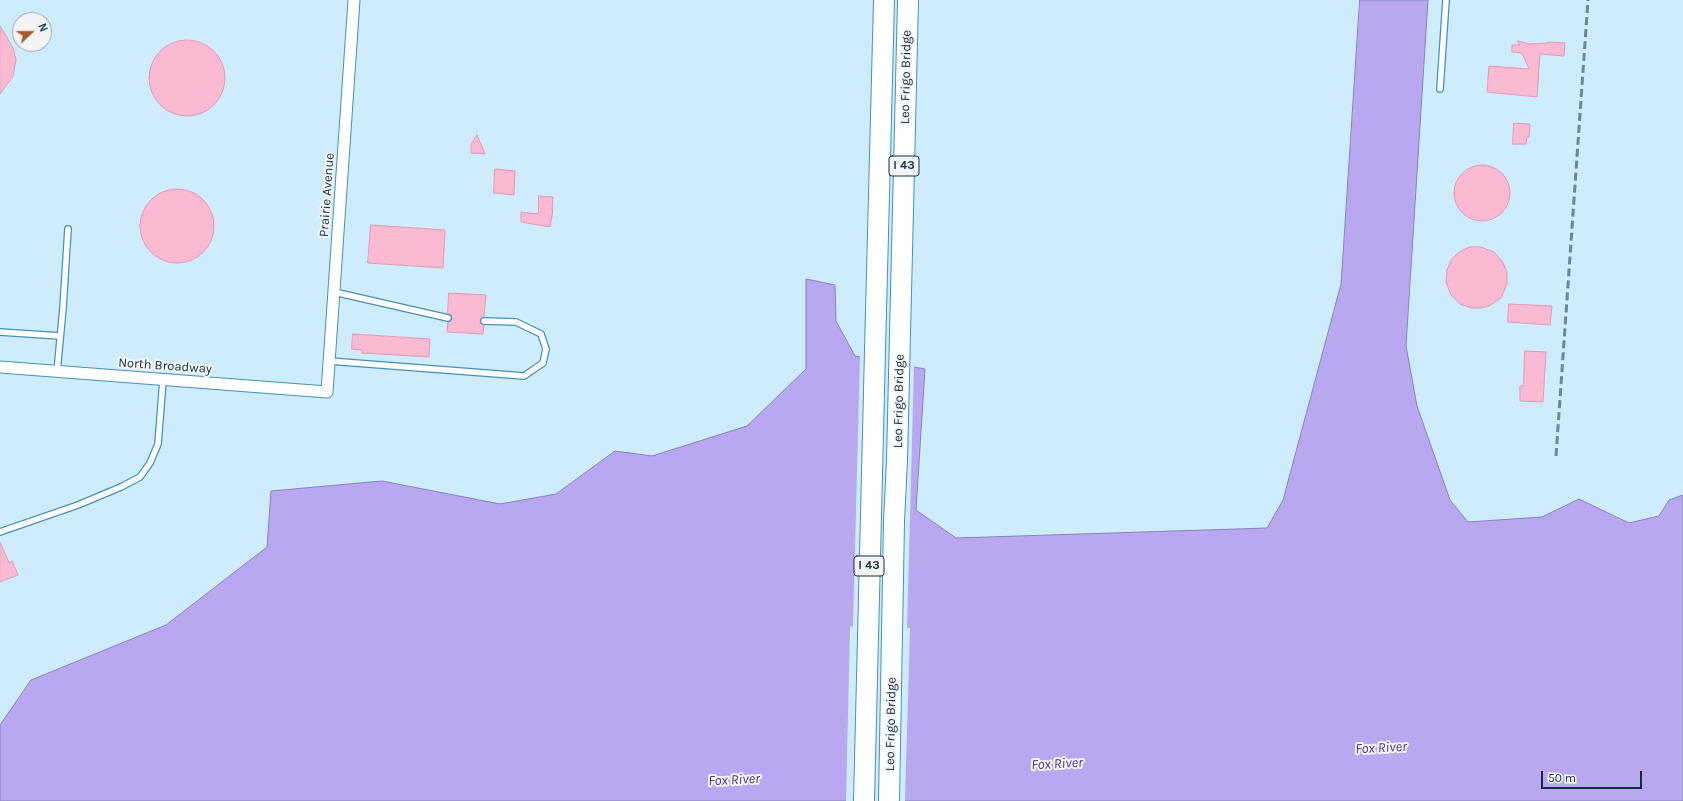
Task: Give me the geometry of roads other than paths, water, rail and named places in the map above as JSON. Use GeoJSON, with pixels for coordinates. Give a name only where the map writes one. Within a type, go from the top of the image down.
{"type":"FeatureCollection","features":[{"type":"Feature","properties":{"kind":"highway","name":"I 43"},"geometry":{"type":"LineString","coordinates":[[864,801],[870,509],[877,302],[884,0]]}},
{"type":"Feature","properties":{"kind":"highway","name":"Leo Frigo Bridge"},"geometry":{"type":"LineString","coordinates":[[889,801],[894,521],[898,445],[908,0]]}},
{"type":"Feature","properties":{"kind":"street","name":"Prairie Avenue"},"geometry":{"type":"LineString","coordinates":[[327,392],[354,0]]}},
{"type":"Feature","properties":{"kind":"street","name":"North Broadway"},"geometry":{"type":"LineString","coordinates":[[0,367],[327,392]]}},
{"type":"Feature","properties":{"kind":"lane"},"geometry":{"type":"LineString","coordinates":[[1440,88],[1446,0]]}},
{"type":"Feature","properties":{"kind":"lane"},"geometry":{"type":"LineString","coordinates":[[56,372],[68,229]]}},
{"type":"Feature","properties":{"kind":"lane"},"geometry":{"type":"LineString","coordinates":[[334,292],[448,318]]}},
{"type":"Feature","properties":{"kind":"lane"},"geometry":{"type":"LineString","coordinates":[[329,361],[524,376],[543,363],[546,349],[541,334],[516,322],[484,322]]}},
{"type":"Feature","properties":{"kind":"lane"},"geometry":{"type":"LineString","coordinates":[[0,332],[60,336]]}},
{"type":"Feature","properties":{"kind":"lane"},"geometry":{"type":"LineString","coordinates":[[0,532],[78,504],[140,477],[150,464],[158,444],[163,380]]}},
{"type":"Feature","properties":{"kind":"water","name":"Fox River"},"geometry":{"type":"Polygon","coordinates":[[[1360,0],[1428,0],[1406,346],[1417,406],[1450,500],[1468,522],[1542,517],[1579,499],[1629,523],[1659,516],[1669,500],[1683,495],[1683,801],[0,801],[0,725],[31,680],[166,625],[267,547],[271,491],[382,481],[500,504],[556,494],[615,451],[652,456],[747,426],[806,369],[806,279],[835,285],[836,321],[855,356],[925,369],[916,510],[956,538],[1267,528],[1283,500],[1341,284],[1360,0]]]}},
{"type":"Feature","properties":{"kind":"railway"},"geometry":{"type":"LineString","coordinates":[[1556,456],[1588,0]]}}]}
